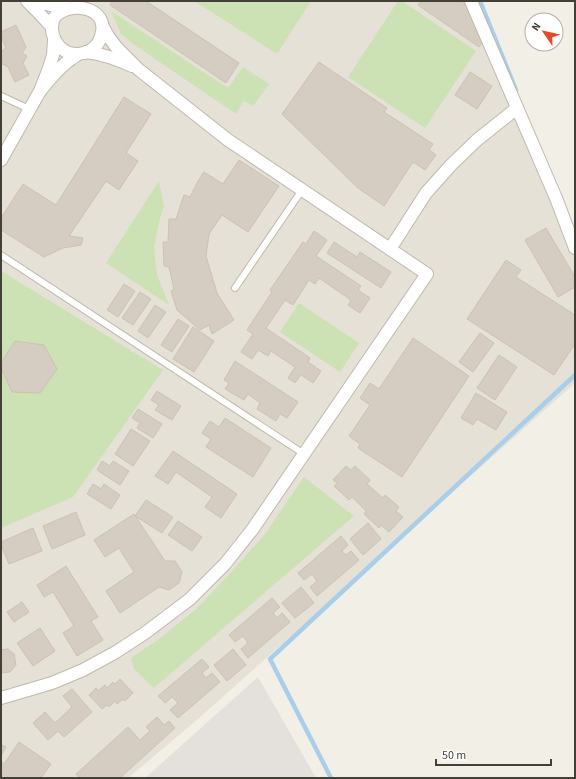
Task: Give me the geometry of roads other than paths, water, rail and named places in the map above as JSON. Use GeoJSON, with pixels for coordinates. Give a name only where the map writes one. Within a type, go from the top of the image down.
{"type":"FeatureCollection","features":[{"type":"Feature","properties":{"kind":"street"},"geometry":{"type":"LineString","coordinates":[[27,1],[52,27]]}},
{"type":"Feature","properties":{"kind":"street"},"geometry":{"type":"LineString","coordinates":[[1,698],[52,683],[83,670],[146,633],[190,599],[225,564],[252,530],[427,274],[228,140],[138,69],[117,48],[103,27],[101,19],[90,7],[82,4],[54,6],[34,1]]}},
{"type":"Feature","properties":{"kind":"street"},"geometry":{"type":"LineString","coordinates":[[471,1],[556,198],[575,248]]}},
{"type":"Feature","properties":{"kind":"street"},"geometry":{"type":"LineString","coordinates":[[40,91],[53,55],[54,40],[52,27],[54,19],[58,12],[65,6]]}},
{"type":"Feature","properties":{"kind":"street"},"geometry":{"type":"LineString","coordinates":[[1,160],[29,109],[52,75],[68,62],[93,48],[99,42],[103,27]]}},
{"type":"Feature","properties":{"kind":"street"},"geometry":{"type":"LineString","coordinates":[[54,40],[63,50],[70,53],[97,53],[138,69]]}},
{"type":"Feature","properties":{"kind":"street"},"geometry":{"type":"LineString","coordinates":[[390,249],[426,193],[450,165],[476,140],[518,108]]}},
{"type":"Feature","properties":{"kind":"lane"},"geometry":{"type":"LineString","coordinates":[[1,96],[29,109]]}},
{"type":"Feature","properties":{"kind":"lane"},"geometry":{"type":"LineString","coordinates":[[235,288],[302,190]]}},
{"type":"Feature","properties":{"kind":"lane"},"geometry":{"type":"LineString","coordinates":[[1,255],[304,454]]}},
{"type":"Feature","properties":{"kind":"waterway"},"geometry":{"type":"LineString","coordinates":[[480,1],[516,90]]}},
{"type":"Feature","properties":{"kind":"waterway"},"geometry":{"type":"LineString","coordinates":[[331,778],[270,659],[575,375]]}}]}
